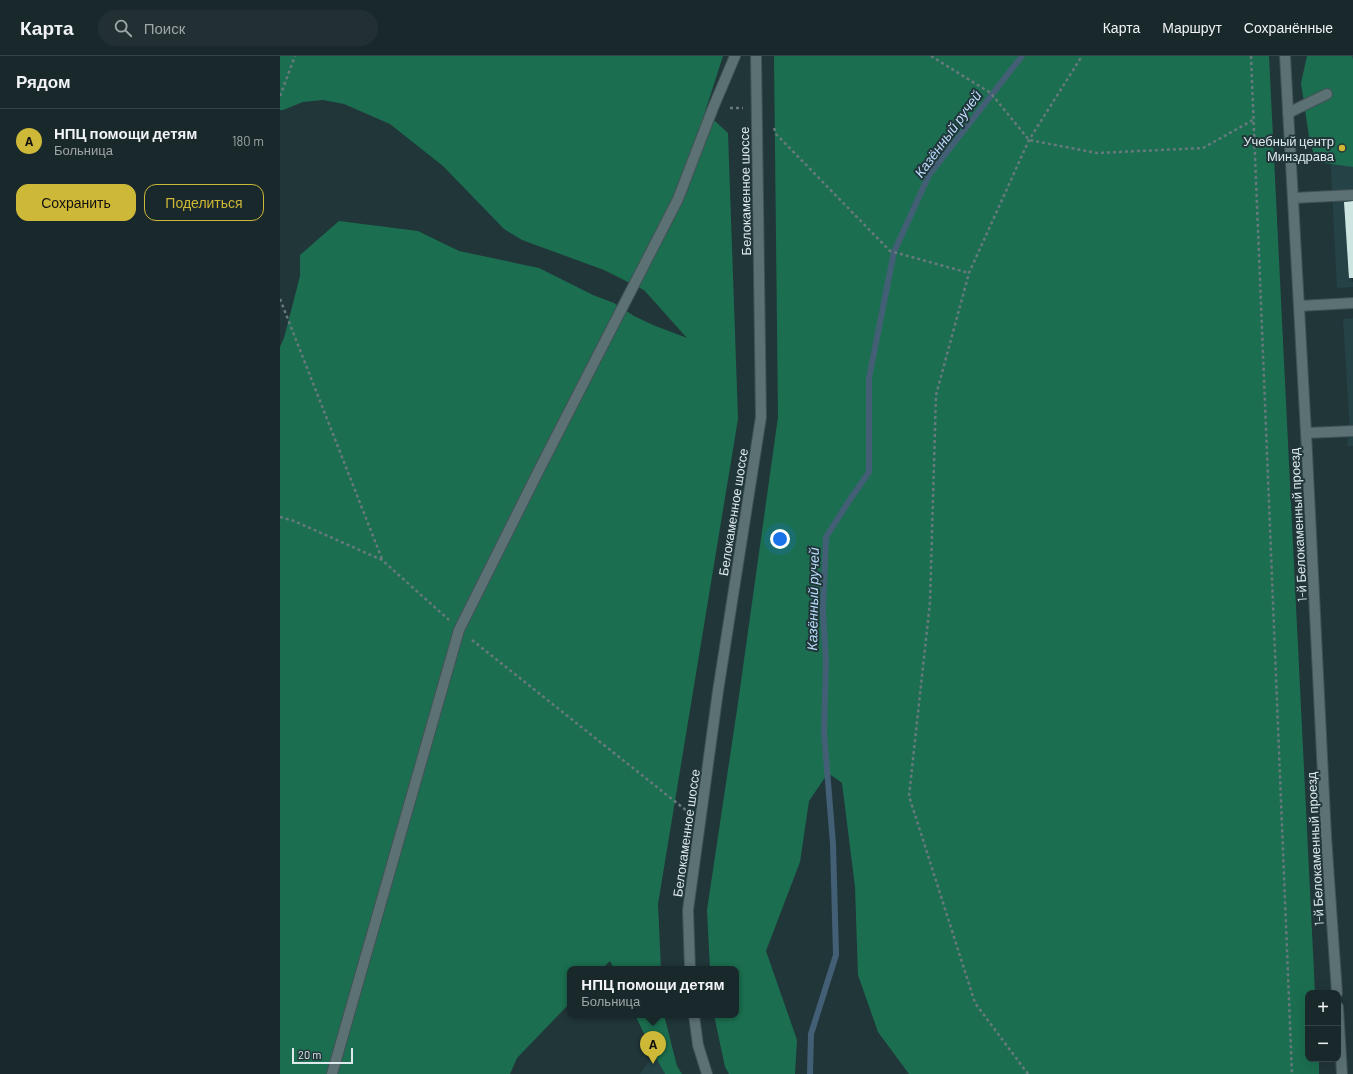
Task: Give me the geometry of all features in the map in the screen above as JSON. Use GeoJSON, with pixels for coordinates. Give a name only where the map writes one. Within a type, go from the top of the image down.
{"type":"FeatureCollection","features":[{"type":"Feature","properties":{"kind":"street"},"geometry":{"type":"LineString","coordinates":[[332,1074],[459,630],[678,199],[735,56]]}},
{"type":"Feature","properties":{"kind":"street","name":"Белокаменное шоссе"},"geometry":{"type":"LineString","coordinates":[[690,966],[688,910],[718,691],[760,417],[756,56]]}},
{"type":"Feature","properties":{"kind":"street","name":"1-й Белокаменный проезд"},"geometry":{"type":"LineString","coordinates":[[1285,56],[1326,836],[1337,990]]}},
{"type":"Feature","properties":{"kind":"street"},"geometry":{"type":"LineString","coordinates":[[1288,113],[1327,94]]}},
{"type":"Feature","properties":{"kind":"street"},"geometry":{"type":"LineString","coordinates":[[1293,198],[1353,194]]}},
{"type":"Feature","properties":{"kind":"street"},"geometry":{"type":"LineString","coordinates":[[1299,306],[1353,303]]}},
{"type":"Feature","properties":{"kind":"street"},"geometry":{"type":"LineString","coordinates":[[1306,433],[1353,431]]}},
{"type":"Feature","properties":{"kind":"street"},"geometry":{"type":"LineString","coordinates":[[694,1018],[698,1045],[707,1074]]}},
{"type":"Feature","properties":{"kind":"street"},"geometry":{"type":"LineString","coordinates":[[1339,1026],[1342,1074]]}},
{"type":"Feature","properties":{"kind":"path"},"geometry":{"type":"LineString","coordinates":[[280,96],[295,56]]}},
{"type":"Feature","properties":{"kind":"path"},"geometry":{"type":"LineString","coordinates":[[931,56],[989,92],[1029,140],[1097,153],[1203,148],[1252,120]]}},
{"type":"Feature","properties":{"kind":"path"},"geometry":{"type":"LineString","coordinates":[[1028,1074],[975,1004],[909,796],[930,602],[936,395],[969,273],[1029,140],[1082,56]]}},
{"type":"Feature","properties":{"kind":"path"},"geometry":{"type":"LineString","coordinates":[[1251,56],[1252,120],[1292,1074]]}},
{"type":"Feature","properties":{"kind":"path"},"geometry":{"type":"LineString","coordinates":[[773,127],[776,134],[890,251],[969,273]]}},
{"type":"Feature","properties":{"kind":"path"},"geometry":{"type":"LineString","coordinates":[[280,299],[382,560]]}},
{"type":"Feature","properties":{"kind":"path"},"geometry":{"type":"LineString","coordinates":[[280,517],[294,521],[382,560],[459,630],[700,822]]}},
{"type":"Feature","properties":{"kind":"shaded area","name":"Учебный центр Минздрава"},"geometry":{"type":"Polygon","coordinates":[[[1325,56],[1353,56],[1353,287],[1337,288],[1325,56]]]}},
{"type":"Feature","properties":{"kind":"shaded area"},"geometry":{"type":"Polygon","coordinates":[[[1353,318],[1353,446],[1347,446],[1350,431],[1343,319],[1353,318]]]}},
{"type":"Feature","properties":{"kind":"shaded area"},"geometry":{"type":"Polygon","coordinates":[[[654,1054],[665,1074],[640,1074],[654,1054]]]}},
{"type":"Feature","properties":{"kind":"green space"},"geometry":{"type":"Polygon","coordinates":[[[280,56],[723,56],[705,112],[728,133],[738,419],[658,904],[661,966],[612,966],[610,961],[605,966],[567,966],[567,1006],[517,1058],[510,1074],[280,1074],[280,347],[284,338],[300,276],[300,255],[339,221],[418,231],[459,251],[539,268],[593,295],[614,303],[634,316],[653,325],[687,338],[644,290],[604,270],[522,240],[504,229],[443,166],[390,124],[344,104],[323,100],[303,102],[280,110],[280,56]]]}},
{"type":"Feature","properties":{"kind":"green space"},"geometry":{"type":"Polygon","coordinates":[[[774,56],[1269,56],[1315,990],[1305,990],[1305,1062],[1319,1062],[1319,1074],[909,1074],[878,1032],[858,975],[855,887],[842,783],[828,773],[809,801],[800,862],[766,951],[797,1040],[795,1074],[729,1074],[725,1067],[715,1018],[739,1018],[739,966],[710,966],[707,910],[778,417],[774,56]]]}},
{"type":"Feature","properties":{"kind":"green space"},"geometry":{"type":"Polygon","coordinates":[[[1307,56],[1352,56],[1353,167],[1317,162],[1310,143],[1301,83],[1307,56]]]}},
{"type":"Feature","properties":{"kind":"green space"},"geometry":{"type":"Polygon","coordinates":[[[636,1018],[665,1018],[677,1066],[682,1074],[665,1074],[636,1018]]]}},
{"type":"Feature","properties":{"kind":"building"},"geometry":{"type":"Polygon","coordinates":[[[1353,201],[1353,278],[1349,278],[1344,202],[1353,201]]]}},
{"type":"Feature","properties":{"kind":"waterway","name":"Казённый ручей"},"geometry":{"type":"LineString","coordinates":[[810,1074],[811,1034],[836,955],[833,844],[824,732],[826,662],[823,611],[826,537],[869,472],[869,378],[894,252],[929,175],[1022,56]]}},
{"type":"Feature","properties":{"kind":"place","name":"Учебный центр Минздрава"},"geometry":{"type":"Point","coordinates":[1342,148]}},
{"type":"Feature","properties":{"kind":"place","name":"НПЦ помощи детям"},"geometry":{"type":"Point","coordinates":[653,1064]}}]}
